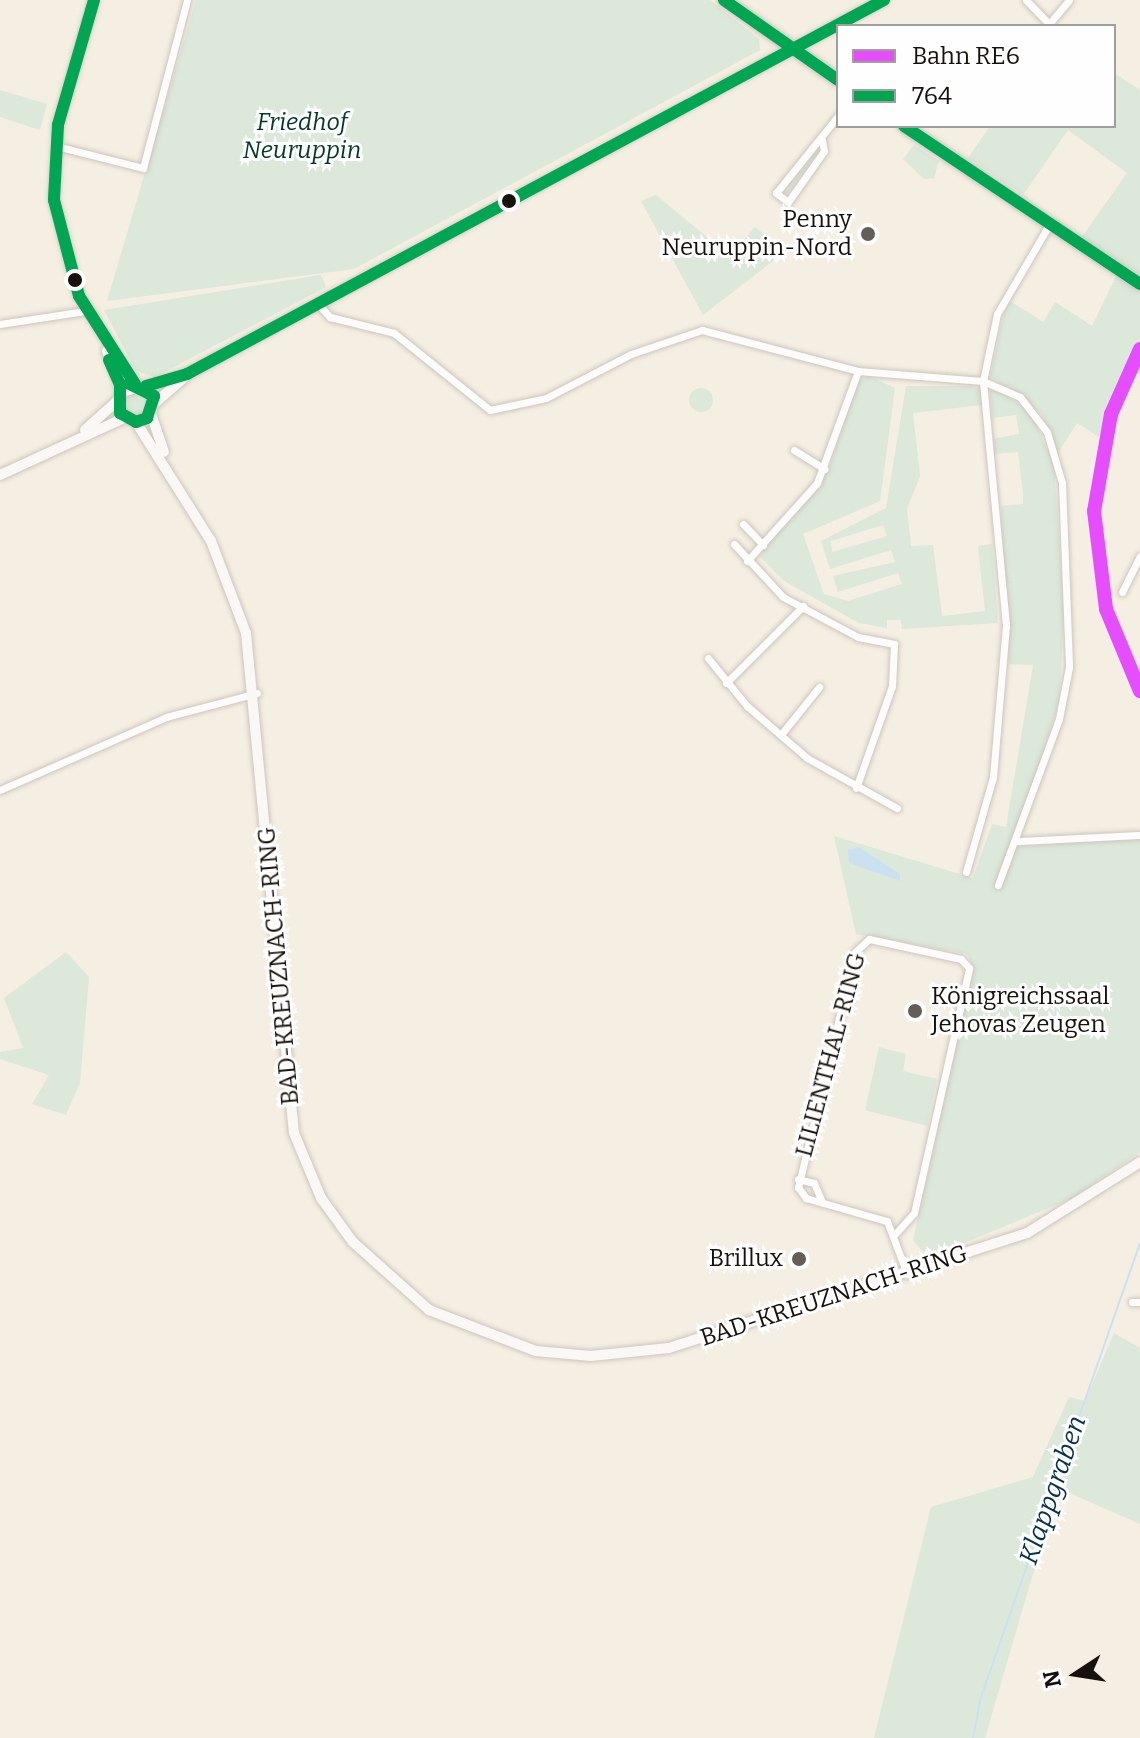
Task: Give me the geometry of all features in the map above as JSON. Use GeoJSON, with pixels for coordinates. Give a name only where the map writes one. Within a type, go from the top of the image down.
{"type":"FeatureCollection","features":[{"type":"Feature","properties":{"kind":"main road"},"geometry":{"type":"LineString","coordinates":[[94,0],[54,145],[57,227],[85,311],[105,346],[124,418]]}},
{"type":"Feature","properties":{"kind":"main road"},"geometry":{"type":"LineString","coordinates":[[724,0],[836,79]]}},
{"type":"Feature","properties":{"kind":"main road"},"geometry":{"type":"LineString","coordinates":[[840,24],[884,0]]}},
{"type":"Feature","properties":{"kind":"main road"},"geometry":{"type":"LineString","coordinates":[[0,475],[83,431],[124,418],[136,422],[187,374],[316,302],[836,26]]}},
{"type":"Feature","properties":{"kind":"main road"},"geometry":{"type":"LineString","coordinates":[[907,128],[1140,284]]}},
{"type":"Feature","properties":{"kind":"main road","name":"BAD-KREUZNACH-RING"},"geometry":{"type":"LineString","coordinates":[[105,346],[140,385],[153,408],[165,458]]}},
{"type":"Feature","properties":{"kind":"main road"},"geometry":{"type":"LineString","coordinates":[[83,431],[118,397],[140,385],[187,374]]}},
{"type":"Feature","properties":{"kind":"main road","name":"BAD-KREUZNACH-RING"},"geometry":{"type":"LineString","coordinates":[[136,422],[165,458],[233,588],[257,693],[294,1133],[321,1198],[388,1279],[483,1336],[591,1356],[669,1348],[908,1274],[1027,1233],[1140,1162]]}},
{"type":"Feature","properties":{"kind":"street"},"geometry":{"type":"LineString","coordinates":[[54,145],[143,168],[187,0]]}},
{"type":"Feature","properties":{"kind":"street"},"geometry":{"type":"LineString","coordinates":[[1026,0],[1049,24],[1069,0]]}},
{"type":"Feature","properties":{"kind":"street"},"geometry":{"type":"LineString","coordinates":[[822,140],[812,142],[776,193],[788,202],[824,151],[822,140],[836,119]]}},
{"type":"Feature","properties":{"kind":"street"},"geometry":{"type":"LineString","coordinates":[[966,872],[993,777],[1006,625],[983,381],[997,314],[1049,225]]}},
{"type":"Feature","properties":{"kind":"street"},"geometry":{"type":"LineString","coordinates":[[316,302],[330,317],[394,333],[490,410],[546,398],[697,330],[724,330],[858,371],[983,381],[1020,397],[1035,414],[1062,483],[1069,667],[1018,841],[998,885]]}},
{"type":"Feature","properties":{"kind":"street"},"geometry":{"type":"LineString","coordinates":[[0,324],[85,311]]}},
{"type":"Feature","properties":{"kind":"street"},"geometry":{"type":"LineString","coordinates":[[747,561],[825,469],[858,371]]}},
{"type":"Feature","properties":{"kind":"street"},"geometry":{"type":"LineString","coordinates":[[794,450],[825,469]]}},
{"type":"Feature","properties":{"kind":"street"},"geometry":{"type":"LineString","coordinates":[[743,524],[763,545]]}},
{"type":"Feature","properties":{"kind":"street"},"geometry":{"type":"LineString","coordinates":[[734,544],[772,590],[858,637],[894,644],[892,686],[856,788]]}},
{"type":"Feature","properties":{"kind":"street"},"geometry":{"type":"LineString","coordinates":[[1122,592],[1140,556]]}},
{"type":"Feature","properties":{"kind":"street"},"geometry":{"type":"LineString","coordinates":[[726,683],[803,606]]}},
{"type":"Feature","properties":{"kind":"street"},"geometry":{"type":"LineString","coordinates":[[708,658],[726,683],[783,732],[856,788],[897,808]]}},
{"type":"Feature","properties":{"kind":"street"},"geometry":{"type":"LineString","coordinates":[[783,732],[819,687]]}},
{"type":"Feature","properties":{"kind":"street"},"geometry":{"type":"LineString","coordinates":[[0,790],[166,717],[257,693]]}},
{"type":"Feature","properties":{"kind":"street"},"geometry":{"type":"LineString","coordinates":[[1018,841],[1140,835]]}},
{"type":"Feature","properties":{"kind":"street","name":"LILIENTHAL-RING"},"geometry":{"type":"LineString","coordinates":[[861,942],[961,959],[967,980],[914,1213],[895,1234],[887,1221],[799,1192],[798,1179],[861,942]]}},
{"type":"Feature","properties":{"kind":"street","name":"LILIENTHAL-RING"},"geometry":{"type":"LineString","coordinates":[[798,1179],[814,1183],[822,1202]]}},
{"type":"Feature","properties":{"kind":"street"},"geometry":{"type":"LineString","coordinates":[[895,1234],[908,1274]]}},
{"type":"Feature","properties":{"kind":"green space","name":"Friedhof Neuruppin"},"geometry":{"type":"Polygon","coordinates":[[[196,0],[710,0],[759,39],[760,50],[354,269],[107,301],[196,0]]]}},
{"type":"Feature","properties":{"kind":"green space"},"geometry":{"type":"Polygon","coordinates":[[[1116,74],[1140,90],[1140,275],[1082,237],[1127,173],[1068,130],[1023,195],[968,158],[989,128],[1116,128],[1116,74]]]}},
{"type":"Feature","properties":{"kind":"green space"},"geometry":{"type":"Polygon","coordinates":[[[0,90],[47,104],[40,130],[0,117],[0,90]]]}},
{"type":"Feature","properties":{"kind":"green space"},"geometry":{"type":"Polygon","coordinates":[[[914,145],[939,161],[934,178],[924,179],[903,159],[914,145]]]}},
{"type":"Feature","properties":{"kind":"green space"},"geometry":{"type":"Polygon","coordinates":[[[814,146],[820,150],[788,195],[782,191],[814,146]]]}},
{"type":"Feature","properties":{"kind":"green space"},"geometry":{"type":"Polygon","coordinates":[[[656,195],[730,256],[755,227],[786,251],[703,315],[641,201],[656,195]]]}},
{"type":"Feature","properties":{"kind":"green space"},"geometry":{"type":"Polygon","coordinates":[[[321,275],[326,287],[155,377],[136,371],[104,310],[321,275]]]}},
{"type":"Feature","properties":{"kind":"green space"},"geometry":{"type":"Polygon","coordinates":[[[1116,276],[1140,292],[1140,342],[1099,437],[1077,423],[1058,453],[1042,414],[990,376],[1004,313],[1010,301],[1043,322],[1055,302],[1092,326],[1116,276]]]}},
{"type":"Feature","properties":{"kind":"green space"},"geometry":{"type":"Polygon","coordinates":[[[868,376],[895,388],[880,501],[803,534],[824,594],[848,601],[902,584],[898,573],[838,592],[833,576],[895,562],[891,550],[830,569],[821,541],[886,508],[906,386],[971,386],[982,389],[982,405],[913,413],[920,476],[907,509],[911,546],[933,545],[942,616],[985,611],[978,546],[992,544],[998,623],[902,629],[901,620],[887,620],[887,628],[859,623],[784,581],[759,556],[828,472],[857,382],[868,376]],[[883,525],[831,541],[832,552],[887,536],[883,525]]]}},
{"type":"Feature","properties":{"kind":"green space"},"geometry":{"type":"Polygon","coordinates":[[[701,388],[710,391],[713,400],[710,409],[701,412],[692,409],[689,400],[692,391],[701,388]]]}},
{"type":"Feature","properties":{"kind":"green space"},"geometry":{"type":"Polygon","coordinates":[[[1001,390],[1032,415],[1054,465],[1064,615],[1059,701],[1015,847],[1140,838],[1140,1152],[1073,1198],[928,1258],[913,1240],[974,968],[967,954],[856,934],[834,836],[973,878],[992,824],[1006,827],[1033,665],[1009,664],[1001,506],[1023,504],[1023,494],[1018,452],[993,454],[992,439],[1019,434],[1016,415],[993,418],[990,391],[1001,390]]]}},
{"type":"Feature","properties":{"kind":"green space"},"geometry":{"type":"Polygon","coordinates":[[[135,391],[144,394],[147,403],[144,412],[135,415],[126,412],[123,403],[126,394],[135,391]]]}},
{"type":"Feature","properties":{"kind":"green space"},"geometry":{"type":"Polygon","coordinates":[[[66,952],[89,977],[80,1083],[66,1115],[32,1104],[49,1075],[0,1059],[0,1052],[23,1048],[4,998],[66,952]]]}},
{"type":"Feature","properties":{"kind":"green space"},"geometry":{"type":"Polygon","coordinates":[[[879,1047],[906,1054],[903,1071],[937,1079],[927,1126],[865,1110],[879,1047]]]}},
{"type":"Feature","properties":{"kind":"green space"},"geometry":{"type":"Polygon","coordinates":[[[1114,1333],[1140,1348],[1140,1524],[1058,1488],[985,1738],[874,1738],[931,1507],[1033,1477],[1069,1397],[1085,1401],[1114,1333]]]}},
{"type":"Feature","properties":{"kind":"water"},"geometry":{"type":"Polygon","coordinates":[[[859,847],[900,874],[900,881],[849,863],[848,850],[859,847]]]}},
{"type":"Feature","properties":{"kind":"waterway","name":"Klappgraben"},"geometry":{"type":"LineString","coordinates":[[973,1738],[981,1697],[1140,1244]]}},
{"type":"Feature","properties":{"kind":"rail line","name":"RE6"},"geometry":{"type":"LineString","coordinates":[[1140,349],[1111,414],[1094,511],[1106,609],[1140,691]]}},
{"type":"Feature","properties":{"kind":"transit line","name":"764"},"geometry":{"type":"LineString","coordinates":[[94,0],[58,125],[54,200],[79,296],[135,384]]}},
{"type":"Feature","properties":{"kind":"transit line","name":"764"},"geometry":{"type":"LineString","coordinates":[[724,0],[836,79]]}},
{"type":"Feature","properties":{"kind":"transit line","name":"764"},"geometry":{"type":"LineString","coordinates":[[839,24],[884,0]]}},
{"type":"Feature","properties":{"kind":"transit line","name":"764"},"geometry":{"type":"LineString","coordinates":[[146,386],[187,374],[836,26]]}},
{"type":"Feature","properties":{"kind":"transit line","name":"764"},"geometry":{"type":"LineString","coordinates":[[907,128],[1140,284]]}},
{"type":"Feature","properties":{"kind":"transit line","name":"764"},"geometry":{"type":"LineString","coordinates":[[109,360],[120,385],[120,413],[136,422],[147,418],[154,396],[129,384]]}},
{"type":"Feature","properties":{"kind":"place","name":"Penny Neuruppin-Nord"},"geometry":{"type":"Point","coordinates":[868,234]}},
{"type":"Feature","properties":{"kind":"place","name":"Königreichssaal Jehovas Zeugen"},"geometry":{"type":"Point","coordinates":[915,1011]}},
{"type":"Feature","properties":{"kind":"place","name":"Brillux"},"geometry":{"type":"Point","coordinates":[799,1259]}}]}
